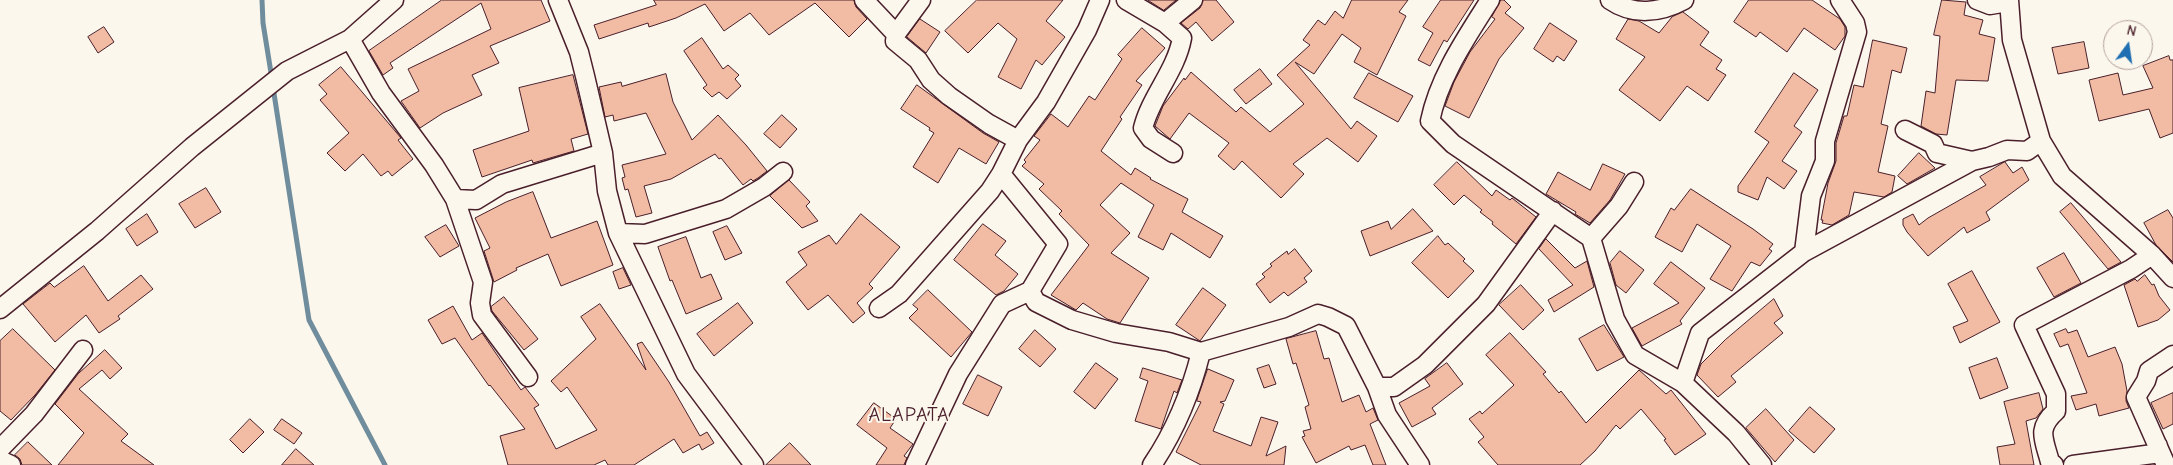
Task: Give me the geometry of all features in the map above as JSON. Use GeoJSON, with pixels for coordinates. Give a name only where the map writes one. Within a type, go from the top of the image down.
{"type":"FeatureCollection","features":[{"type":"Feature","properties":{"kind":"street"},"geometry":{"type":"LineString","coordinates":[[0,309],[97,231],[192,147],[287,71],[350,39],[394,0]]}},
{"type":"Feature","properties":{"kind":"street"},"geometry":{"type":"LineString","coordinates":[[558,0],[579,52],[603,153],[607,191],[618,232],[686,374],[754,465]]}},
{"type":"Feature","properties":{"kind":"street"},"geometry":{"type":"LineString","coordinates":[[864,0],[896,34]]}},
{"type":"Feature","properties":{"kind":"street"},"geometry":{"type":"LineString","coordinates":[[921,0],[896,34],[895,41],[918,60],[931,80],[948,96],[989,124],[1018,140]]}},
{"type":"Feature","properties":{"kind":"street"},"geometry":{"type":"LineString","coordinates":[[878,308],[899,294],[990,191],[1018,140],[1046,102],[1087,30],[1100,0]]}},
{"type":"Feature","properties":{"kind":"street"},"geometry":{"type":"LineString","coordinates":[[1126,0],[1165,23],[1182,38],[1179,54],[1148,110],[1143,128],[1151,139],[1173,153]]}},
{"type":"Feature","properties":{"kind":"street"},"geometry":{"type":"LineString","coordinates":[[1165,23],[1193,0]]}},
{"type":"Feature","properties":{"kind":"street"},"geometry":{"type":"LineString","coordinates":[[1490,0],[1461,46],[1434,100],[1430,121],[1453,144],[1527,196],[1592,238],[1615,319],[1635,355],[1683,383],[1736,433],[1762,465]]}},
{"type":"Feature","properties":{"kind":"street"},"geometry":{"type":"LineString","coordinates":[[1610,0],[1638,12],[1672,6],[1684,0]]}},
{"type":"Feature","properties":{"kind":"street"},"geometry":{"type":"LineString","coordinates":[[1804,252],[1811,196],[1825,161],[1825,141],[1857,32],[1855,23],[1840,0]]}},
{"type":"Feature","properties":{"kind":"street"},"geometry":{"type":"LineString","coordinates":[[1977,0],[1990,4],[2008,1],[2012,40],[2040,141],[2062,176],[2152,256],[2173,278]]}},
{"type":"Feature","properties":{"kind":"street"},"geometry":{"type":"LineString","coordinates":[[350,39],[381,92],[434,165],[455,199],[483,282],[480,303],[482,315],[528,377]]}},
{"type":"Feature","properties":{"kind":"street"},"geometry":{"type":"LineString","coordinates":[[1905,130],[1933,144],[1937,153],[1972,162]]}},
{"type":"Feature","properties":{"kind":"street"},"geometry":{"type":"LineString","coordinates":[[1683,383],[1700,332],[1722,313],[1804,252],[1972,162],[1989,158],[2006,150],[2027,151],[2040,141]]}},
{"type":"Feature","properties":{"kind":"street"},"geometry":{"type":"LineString","coordinates":[[455,199],[476,200],[502,184],[603,153]]}},
{"type":"Feature","properties":{"kind":"street"},"geometry":{"type":"LineString","coordinates":[[618,232],[645,234],[726,209],[764,187],[783,172]]}},
{"type":"Feature","properties":{"kind":"street"},"geometry":{"type":"LineString","coordinates":[[915,465],[958,374],[1002,304],[1030,291],[1058,244],[1001,174]]}},
{"type":"Feature","properties":{"kind":"street"},"geometry":{"type":"LineString","coordinates":[[1592,238],[1619,206],[1634,182]]}},
{"type":"Feature","properties":{"kind":"street"},"geometry":{"type":"LineString","coordinates":[[1377,387],[1394,387],[1425,365],[1486,304],[1553,212]]}},
{"type":"Feature","properties":{"kind":"street"},"geometry":{"type":"LineString","coordinates":[[2054,465],[2050,462],[2042,431],[2046,420],[2056,411],[2056,394],[2024,325],[2152,256]]}},
{"type":"Feature","properties":{"kind":"street"},"geometry":{"type":"LineString","coordinates":[[1030,291],[1036,302],[1072,320],[1116,332],[1169,342],[1201,352],[1289,327],[1318,314],[1328,317],[1346,326],[1377,387],[1387,415],[1420,465]]}},
{"type":"Feature","properties":{"kind":"street"},"geometry":{"type":"LineString","coordinates":[[0,449],[34,414],[83,350]]}},
{"type":"Feature","properties":{"kind":"street"},"geometry":{"type":"LineString","coordinates":[[1152,465],[1167,443],[1196,372],[1201,352]]}},
{"type":"Feature","properties":{"kind":"street"},"geometry":{"type":"LineString","coordinates":[[2166,465],[2136,396],[2146,382],[2149,371],[2173,356]]}},
{"type":"Feature","properties":{"kind":"street"},"geometry":{"type":"LineString","coordinates":[[2073,465],[2153,454],[2158,446]]}},
{"type":"Feature","properties":{"kind":"street"},"geometry":{"type":"LineString","coordinates":[[0,460],[11,465]]}},
{"type":"Feature","properties":{"kind":"building"},"geometry":{"type":"Polygon","coordinates":[[[442,0],[541,0],[550,21],[490,46],[499,63],[472,75],[482,95],[443,113],[420,128],[401,101],[419,91],[408,69],[491,29],[481,3],[390,63],[393,68],[383,75],[369,51],[442,0]]]}},
{"type":"Feature","properties":{"kind":"building"},"geometry":{"type":"Polygon","coordinates":[[[654,0],[854,0],[856,7],[867,19],[849,37],[815,3],[769,35],[750,13],[724,31],[705,4],[676,18],[649,27],[648,23],[599,39],[594,25],[656,5],[654,0]]]}},
{"type":"Feature","properties":{"kind":"building"},"geometry":{"type":"Polygon","coordinates":[[[977,0],[1063,0],[1046,21],[1065,37],[1042,65],[1036,60],[1021,89],[998,77],[1017,39],[998,23],[968,53],[945,31],[977,0]]]}},
{"type":"Feature","properties":{"kind":"building"},"geometry":{"type":"Polygon","coordinates":[[[1148,0],[1176,0],[1164,10],[1148,0]]]}},
{"type":"Feature","properties":{"kind":"building"},"geometry":{"type":"Polygon","coordinates":[[[1203,0],[1216,0],[1234,22],[1212,41],[1196,22],[1188,29],[1181,23],[1200,8],[1203,0]]]}},
{"type":"Feature","properties":{"kind":"building"},"geometry":{"type":"Polygon","coordinates":[[[1352,0],[1408,0],[1399,12],[1406,16],[1377,75],[1354,62],[1361,48],[1342,34],[1314,74],[1295,62],[1351,129],[1357,121],[1377,136],[1358,162],[1327,138],[1293,164],[1304,174],[1281,198],[1242,161],[1234,170],[1218,156],[1229,143],[1189,113],[1170,139],[1155,126],[1163,106],[1184,78],[1185,80],[1191,72],[1236,112],[1241,107],[1270,132],[1304,104],[1277,75],[1310,45],[1303,40],[1318,20],[1325,25],[1335,11],[1343,18],[1352,0]]]}},
{"type":"Feature","properties":{"kind":"building"},"geometry":{"type":"Polygon","coordinates":[[[1441,0],[1474,0],[1447,42],[1444,40],[1430,66],[1418,60],[1433,33],[1423,27],[1441,0]]]}},
{"type":"Feature","properties":{"kind":"building"},"geometry":{"type":"Polygon","coordinates":[[[1501,0],[1504,0],[1511,7],[1505,13],[1524,28],[1499,59],[1469,118],[1445,106],[1454,82],[1470,52],[1495,19],[1492,17],[1501,0]]]}},
{"type":"Feature","properties":{"kind":"building"},"geometry":{"type":"Polygon","coordinates":[[[1749,0],[1812,0],[1840,19],[1845,27],[1845,36],[1835,50],[1804,28],[1787,52],[1760,32],[1756,37],[1734,22],[1749,0]]]}},
{"type":"Feature","properties":{"kind":"building"},"geometry":{"type":"Polygon","coordinates":[[[1942,0],[1966,2],[1964,15],[1983,20],[1979,34],[1995,38],[1988,81],[1956,80],[1947,135],[1936,134],[1921,126],[1926,91],[1935,93],[1940,36],[1934,35],[1942,0]]]}},
{"type":"Feature","properties":{"kind":"building"},"geometry":{"type":"Polygon","coordinates":[[[1683,12],[1709,32],[1700,45],[1722,60],[1716,69],[1726,75],[1708,101],[1687,86],[1660,121],[1619,90],[1645,57],[1616,39],[1628,19],[1639,21],[1659,33],[1672,17],[1683,12]]]}},
{"type":"Feature","properties":{"kind":"building"},"geometry":{"type":"Polygon","coordinates":[[[920,19],[940,32],[926,53],[907,37],[920,19]]]}},
{"type":"Feature","properties":{"kind":"building"},"geometry":{"type":"Polygon","coordinates":[[[1550,23],[1577,41],[1564,61],[1557,56],[1553,62],[1534,49],[1550,23]]]}},
{"type":"Feature","properties":{"kind":"building"},"geometry":{"type":"Polygon","coordinates":[[[104,27],[114,42],[98,53],[88,37],[104,27]]]}},
{"type":"Feature","properties":{"kind":"building"},"geometry":{"type":"Polygon","coordinates":[[[1142,28],[1165,48],[1136,81],[1142,85],[1120,117],[1122,119],[1101,151],[1131,175],[1135,168],[1150,179],[1188,199],[1182,212],[1223,236],[1210,258],[1171,233],[1163,250],[1138,237],[1154,205],[1121,183],[1100,205],[1130,233],[1111,253],[1149,278],[1120,323],[1107,319],[1083,303],[1076,310],[1051,295],[1089,245],[1059,214],[1062,211],[1039,189],[1044,184],[1022,166],[1026,162],[1024,160],[1040,140],[1034,136],[1051,114],[1068,127],[1089,96],[1095,100],[1122,59],[1118,55],[1142,28]]]}},
{"type":"Feature","properties":{"kind":"building"},"geometry":{"type":"Polygon","coordinates":[[[702,38],[723,69],[728,65],[739,75],[735,79],[741,86],[727,99],[719,92],[712,97],[703,88],[707,85],[684,51],[702,38]]]}},
{"type":"Feature","properties":{"kind":"building"},"geometry":{"type":"Polygon","coordinates":[[[1873,40],[1907,48],[1901,73],[1892,70],[1881,124],[1888,126],[1878,172],[1895,176],[1892,192],[1884,197],[1854,192],[1849,215],[1832,225],[1822,223],[1828,183],[1836,161],[1836,143],[1844,116],[1847,116],[1854,85],[1863,87],[1873,40]]]}},
{"type":"Feature","properties":{"kind":"building"},"geometry":{"type":"Polygon","coordinates":[[[2084,42],[2089,68],[2058,74],[2052,48],[2084,42]]]}},
{"type":"Feature","properties":{"kind":"building"},"geometry":{"type":"Polygon","coordinates":[[[2169,56],[2170,60],[2173,60],[2173,133],[2160,138],[2149,109],[2099,121],[2089,80],[2118,73],[2123,95],[2153,88],[2145,70],[2153,70],[2153,62],[2169,56]]]}},
{"type":"Feature","properties":{"kind":"building"},"geometry":{"type":"Polygon","coordinates":[[[341,67],[401,138],[398,140],[413,159],[392,176],[388,171],[381,176],[363,154],[345,171],[327,153],[349,133],[320,100],[327,94],[319,85],[341,67]]]}},
{"type":"Feature","properties":{"kind":"building"},"geometry":{"type":"Polygon","coordinates":[[[1260,69],[1272,84],[1246,104],[1234,90],[1260,69]]]}},
{"type":"Feature","properties":{"kind":"building"},"geometry":{"type":"Polygon","coordinates":[[[1369,73],[1413,96],[1398,122],[1354,98],[1369,73]]]}},
{"type":"Feature","properties":{"kind":"building"},"geometry":{"type":"Polygon","coordinates":[[[1794,73],[1818,90],[1794,126],[1802,132],[1782,161],[1797,171],[1784,189],[1767,177],[1758,200],[1738,192],[1738,186],[1769,142],[1755,132],[1794,73]]]}},
{"type":"Feature","properties":{"kind":"building"},"geometry":{"type":"Polygon","coordinates":[[[666,74],[673,102],[692,140],[718,115],[767,171],[753,181],[751,179],[743,185],[721,158],[719,159],[715,154],[671,179],[644,186],[652,213],[636,217],[628,189],[625,190],[622,178],[625,177],[622,165],[666,154],[646,113],[614,121],[613,115],[605,117],[599,87],[621,82],[622,86],[666,74]]]}},
{"type":"Feature","properties":{"kind":"building"},"geometry":{"type":"Polygon","coordinates":[[[573,75],[588,134],[571,139],[574,151],[533,163],[532,160],[482,177],[473,150],[529,131],[519,88],[573,75]]]}},
{"type":"Feature","properties":{"kind":"building"},"geometry":{"type":"Polygon","coordinates":[[[917,85],[983,133],[999,142],[986,164],[959,148],[938,183],[913,167],[934,133],[929,130],[930,128],[901,109],[917,85]]]}},
{"type":"Feature","properties":{"kind":"building"},"geometry":{"type":"Polygon","coordinates":[[[782,115],[797,129],[780,148],[764,134],[782,115]]]}},
{"type":"Feature","properties":{"kind":"building"},"geometry":{"type":"Polygon","coordinates":[[[1919,153],[1935,168],[1907,184],[1898,176],[1919,153]]]}},
{"type":"Feature","properties":{"kind":"building"},"geometry":{"type":"Polygon","coordinates":[[[1457,162],[1492,196],[1496,190],[1510,200],[1512,198],[1536,217],[1516,244],[1492,224],[1493,222],[1480,212],[1482,210],[1464,195],[1454,205],[1434,185],[1457,162]]]}},
{"type":"Feature","properties":{"kind":"building"},"geometry":{"type":"Polygon","coordinates":[[[2005,162],[2013,173],[2022,167],[2029,180],[1986,212],[1990,220],[1967,233],[1964,227],[1928,256],[1907,232],[1903,225],[1903,219],[1913,214],[1919,225],[1986,185],[1980,177],[2005,162]]]}},
{"type":"Feature","properties":{"kind":"building"},"geometry":{"type":"Polygon","coordinates":[[[1603,164],[1625,174],[1610,200],[1590,223],[1546,194],[1558,172],[1590,190],[1603,164]]]}},
{"type":"Feature","properties":{"kind":"building"},"geometry":{"type":"Polygon","coordinates":[[[789,180],[810,202],[806,206],[818,221],[802,228],[770,196],[789,180]]]}},
{"type":"Feature","properties":{"kind":"building"},"geometry":{"type":"Polygon","coordinates":[[[206,188],[221,212],[195,228],[179,204],[206,188]]]}},
{"type":"Feature","properties":{"kind":"building"},"geometry":{"type":"Polygon","coordinates":[[[1691,189],[1773,244],[1769,249],[1772,251],[1760,266],[1751,262],[1732,291],[1710,279],[1731,246],[1697,224],[1682,252],[1655,237],[1671,208],[1674,210],[1691,189]]]}},
{"type":"Feature","properties":{"kind":"building"},"geometry":{"type":"Polygon","coordinates":[[[533,192],[551,238],[597,221],[613,265],[561,286],[548,254],[516,268],[517,270],[494,282],[484,251],[490,248],[475,218],[506,202],[533,192]]]}},
{"type":"Feature","properties":{"kind":"building"},"geometry":{"type":"Polygon","coordinates":[[[2071,203],[2121,262],[2108,269],[2060,212],[2071,203]]]}},
{"type":"Feature","properties":{"kind":"building"},"geometry":{"type":"Polygon","coordinates":[[[1413,209],[1433,231],[1370,256],[1361,231],[1388,221],[1391,229],[1413,209]]]}},
{"type":"Feature","properties":{"kind":"building"},"geometry":{"type":"Polygon","coordinates":[[[2168,210],[2173,218],[2173,262],[2156,245],[2144,223],[2168,210]]]}},
{"type":"Feature","properties":{"kind":"building"},"geometry":{"type":"Polygon","coordinates":[[[147,214],[158,232],[137,246],[126,229],[147,214]]]}},
{"type":"Feature","properties":{"kind":"building"},"geometry":{"type":"Polygon","coordinates":[[[861,214],[900,247],[869,284],[873,288],[857,303],[865,313],[853,323],[828,295],[808,310],[786,282],[807,265],[798,252],[829,235],[836,244],[861,214]]]}},
{"type":"Feature","properties":{"kind":"building"},"geometry":{"type":"Polygon","coordinates":[[[983,224],[1006,241],[995,255],[1018,274],[1004,291],[996,295],[954,260],[983,224]]]}},
{"type":"Feature","properties":{"kind":"building"},"geometry":{"type":"Polygon","coordinates":[[[446,225],[459,246],[440,257],[425,237],[446,225]]]}},
{"type":"Feature","properties":{"kind":"building"},"geometry":{"type":"Polygon","coordinates":[[[727,226],[742,253],[725,260],[713,232],[727,226]]]}},
{"type":"Feature","properties":{"kind":"building"},"geometry":{"type":"Polygon","coordinates":[[[1438,236],[1445,245],[1448,243],[1465,259],[1463,261],[1474,271],[1448,298],[1412,263],[1438,236]]]}},
{"type":"Feature","properties":{"kind":"building"},"geometry":{"type":"Polygon","coordinates":[[[686,237],[701,278],[711,274],[722,299],[686,314],[672,280],[670,281],[658,247],[686,237]]]}},
{"type":"Feature","properties":{"kind":"building"},"geometry":{"type":"Polygon","coordinates":[[[1546,239],[1575,268],[1587,261],[1594,287],[1554,312],[1548,300],[1573,285],[1539,249],[1546,239]]]}},
{"type":"Feature","properties":{"kind":"building"},"geometry":{"type":"Polygon","coordinates":[[[1295,249],[1312,271],[1304,278],[1307,282],[1288,296],[1284,292],[1270,303],[1256,284],[1265,277],[1262,274],[1272,266],[1270,264],[1287,251],[1288,254],[1295,249]]]}},
{"type":"Feature","properties":{"kind":"building"},"geometry":{"type":"Polygon","coordinates":[[[1620,251],[1644,270],[1626,293],[1616,285],[1610,263],[1620,251]]]}},
{"type":"Feature","properties":{"kind":"building"},"geometry":{"type":"Polygon","coordinates":[[[2064,253],[2081,283],[2054,297],[2037,268],[2064,253]]]}},
{"type":"Feature","properties":{"kind":"building"},"geometry":{"type":"Polygon","coordinates":[[[1671,262],[1705,288],[1680,321],[1682,324],[1642,346],[1632,328],[1679,303],[1654,284],[1671,262]]]}},
{"type":"Feature","properties":{"kind":"building"},"geometry":{"type":"Polygon","coordinates":[[[84,266],[108,301],[141,275],[153,289],[118,316],[120,319],[99,333],[86,315],[55,342],[23,304],[50,283],[54,287],[84,266]]]}},
{"type":"Feature","properties":{"kind":"building"},"geometry":{"type":"Polygon","coordinates":[[[623,268],[631,285],[619,289],[613,272],[623,268]]]}},
{"type":"Feature","properties":{"kind":"building"},"geometry":{"type":"Polygon","coordinates":[[[1972,271],[2000,322],[1960,343],[1953,327],[1968,321],[1948,284],[1972,271]]]}},
{"type":"Feature","properties":{"kind":"building"},"geometry":{"type":"Polygon","coordinates":[[[2145,275],[2152,285],[2154,284],[2159,296],[2170,310],[2158,320],[2138,327],[2124,285],[2135,279],[2137,281],[2145,275]]]}},
{"type":"Feature","properties":{"kind":"building"},"geometry":{"type":"Polygon","coordinates":[[[1521,285],[1544,310],[1523,330],[1499,305],[1521,285]]]}},
{"type":"Feature","properties":{"kind":"building"},"geometry":{"type":"Polygon","coordinates":[[[1203,288],[1226,305],[1200,341],[1176,325],[1203,288]]]}},
{"type":"Feature","properties":{"kind":"building"},"geometry":{"type":"Polygon","coordinates":[[[928,290],[972,332],[951,357],[909,318],[918,309],[913,305],[928,290]]]}},
{"type":"Feature","properties":{"kind":"building"},"geometry":{"type":"Polygon","coordinates":[[[504,297],[538,339],[524,350],[492,311],[491,307],[504,297]]]}},
{"type":"Feature","properties":{"kind":"building"},"geometry":{"type":"Polygon","coordinates":[[[1774,299],[1783,316],[1774,323],[1783,333],[1731,376],[1736,382],[1718,397],[1697,375],[1701,364],[1725,340],[1774,299]]]}},
{"type":"Feature","properties":{"kind":"building"},"geometry":{"type":"Polygon","coordinates":[[[738,303],[753,323],[714,356],[697,334],[738,303]]]}},
{"type":"Feature","properties":{"kind":"building"},"geometry":{"type":"Polygon","coordinates":[[[600,304],[646,370],[637,344],[642,342],[669,382],[700,436],[707,432],[714,443],[702,450],[699,444],[683,453],[674,439],[634,465],[608,465],[605,460],[594,465],[508,465],[500,436],[525,429],[489,386],[455,338],[442,344],[428,320],[453,306],[472,340],[482,333],[521,390],[525,387],[539,405],[534,408],[556,449],[597,430],[567,387],[561,392],[551,381],[596,339],[581,317],[600,304]]]}},
{"type":"Feature","properties":{"kind":"building"},"geometry":{"type":"Polygon","coordinates":[[[1604,325],[1624,357],[1597,371],[1579,339],[1604,325]]]}},
{"type":"Feature","properties":{"kind":"building"},"geometry":{"type":"Polygon","coordinates":[[[13,329],[55,370],[35,395],[11,420],[0,411],[0,341],[13,329]]]}},
{"type":"Feature","properties":{"kind":"building"},"geometry":{"type":"Polygon","coordinates":[[[2066,329],[2068,333],[2077,330],[2088,357],[2115,347],[2122,364],[2127,391],[2126,401],[2129,408],[2099,416],[2096,404],[2076,410],[2071,396],[2087,393],[2068,344],[2060,347],[2054,334],[2066,329]]]}},
{"type":"Feature","properties":{"kind":"building"},"geometry":{"type":"Polygon","coordinates":[[[1035,330],[1056,349],[1040,367],[1019,349],[1035,330]]]}},
{"type":"Feature","properties":{"kind":"building"},"geometry":{"type":"Polygon","coordinates":[[[1316,331],[1324,359],[1329,358],[1342,402],[1359,395],[1366,412],[1373,408],[1378,420],[1370,424],[1386,465],[1373,465],[1365,445],[1351,450],[1349,446],[1316,463],[1302,437],[1305,436],[1303,431],[1311,429],[1305,407],[1309,405],[1296,363],[1293,364],[1286,339],[1316,331]]]}},
{"type":"Feature","properties":{"kind":"building"},"geometry":{"type":"Polygon","coordinates":[[[1510,333],[1546,372],[1543,374],[1559,393],[1561,391],[1586,423],[1639,370],[1666,394],[1671,390],[1706,434],[1675,455],[1664,440],[1666,439],[1641,409],[1620,429],[1616,425],[1595,451],[1580,465],[1498,465],[1478,442],[1484,437],[1469,419],[1480,411],[1482,414],[1514,385],[1486,355],[1510,333]]]}},
{"type":"Feature","properties":{"kind":"building"},"geometry":{"type":"Polygon","coordinates":[[[105,350],[122,368],[110,379],[102,370],[79,389],[128,434],[121,441],[154,465],[58,465],[84,433],[55,404],[78,374],[105,350]]]}},
{"type":"Feature","properties":{"kind":"building"},"geometry":{"type":"Polygon","coordinates":[[[1997,358],[2008,388],[1980,399],[1969,368],[1997,358]]]}},
{"type":"Feature","properties":{"kind":"building"},"geometry":{"type":"Polygon","coordinates":[[[1096,363],[1118,379],[1095,409],[1074,392],[1096,363]]]}},
{"type":"Feature","properties":{"kind":"building"},"geometry":{"type":"Polygon","coordinates":[[[1447,363],[1463,384],[1432,408],[1436,414],[1412,427],[1399,403],[1430,386],[1425,379],[1447,363]]]}},
{"type":"Feature","properties":{"kind":"building"},"geometry":{"type":"Polygon","coordinates":[[[1269,365],[1276,384],[1264,388],[1257,369],[1269,365]]]}},
{"type":"Feature","properties":{"kind":"building"},"geometry":{"type":"Polygon","coordinates":[[[1143,368],[1182,380],[1177,393],[1174,391],[1161,429],[1135,421],[1148,381],[1140,378],[1143,368]]]}},
{"type":"Feature","properties":{"kind":"building"},"geometry":{"type":"Polygon","coordinates":[[[1208,369],[1234,380],[1225,401],[1220,402],[1224,404],[1213,431],[1251,446],[1261,417],[1278,422],[1266,456],[1286,446],[1284,465],[1201,465],[1176,452],[1201,402],[1197,401],[1208,369]]]}},
{"type":"Feature","properties":{"kind":"building"},"geometry":{"type":"Polygon","coordinates":[[[978,375],[1002,387],[988,416],[963,404],[978,375]]]}},
{"type":"Feature","properties":{"kind":"building"},"geometry":{"type":"Polygon","coordinates":[[[2039,393],[2043,409],[2036,418],[2026,421],[2034,465],[2000,465],[1997,447],[2015,444],[2004,402],[2039,393]]]}},
{"type":"Feature","properties":{"kind":"building"},"geometry":{"type":"Polygon","coordinates":[[[2173,393],[2173,424],[2163,429],[2151,403],[2173,393]]]}},
{"type":"Feature","properties":{"kind":"building"},"geometry":{"type":"Polygon","coordinates":[[[874,403],[896,419],[890,428],[913,444],[904,456],[907,458],[904,465],[876,465],[887,448],[857,425],[874,403]]]}},
{"type":"Feature","properties":{"kind":"building"},"geometry":{"type":"Polygon","coordinates":[[[1810,407],[1835,429],[1814,453],[1789,431],[1810,407]]]}},
{"type":"Feature","properties":{"kind":"building"},"geometry":{"type":"Polygon","coordinates":[[[1766,409],[1794,440],[1775,462],[1746,428],[1766,409]]]}},
{"type":"Feature","properties":{"kind":"building"},"geometry":{"type":"Polygon","coordinates":[[[250,419],[264,432],[243,453],[230,440],[250,419]]]}},
{"type":"Feature","properties":{"kind":"building"},"geometry":{"type":"Polygon","coordinates":[[[282,419],[302,433],[294,444],[274,430],[282,419]]]}},
{"type":"Feature","properties":{"kind":"building"},"geometry":{"type":"Polygon","coordinates":[[[28,442],[52,465],[22,465],[20,459],[15,455],[28,442]]]}},
{"type":"Feature","properties":{"kind":"building"},"geometry":{"type":"Polygon","coordinates":[[[790,443],[811,465],[766,465],[790,443]]]}},
{"type":"Feature","properties":{"kind":"building"},"geometry":{"type":"Polygon","coordinates":[[[296,449],[314,465],[282,465],[296,449]]]}},
{"type":"Feature","properties":{"kind":"waterway"},"geometry":{"type":"LineString","coordinates":[[262,0],[263,23],[272,79]]}},
{"type":"Feature","properties":{"kind":"waterway"},"geometry":{"type":"LineString","coordinates":[[273,87],[309,320],[385,465]]}},
{"type":"Feature","properties":{"kind":"district","name":"ALAPATA"},"geometry":{"type":"Point","coordinates":[909,415]}}]}
